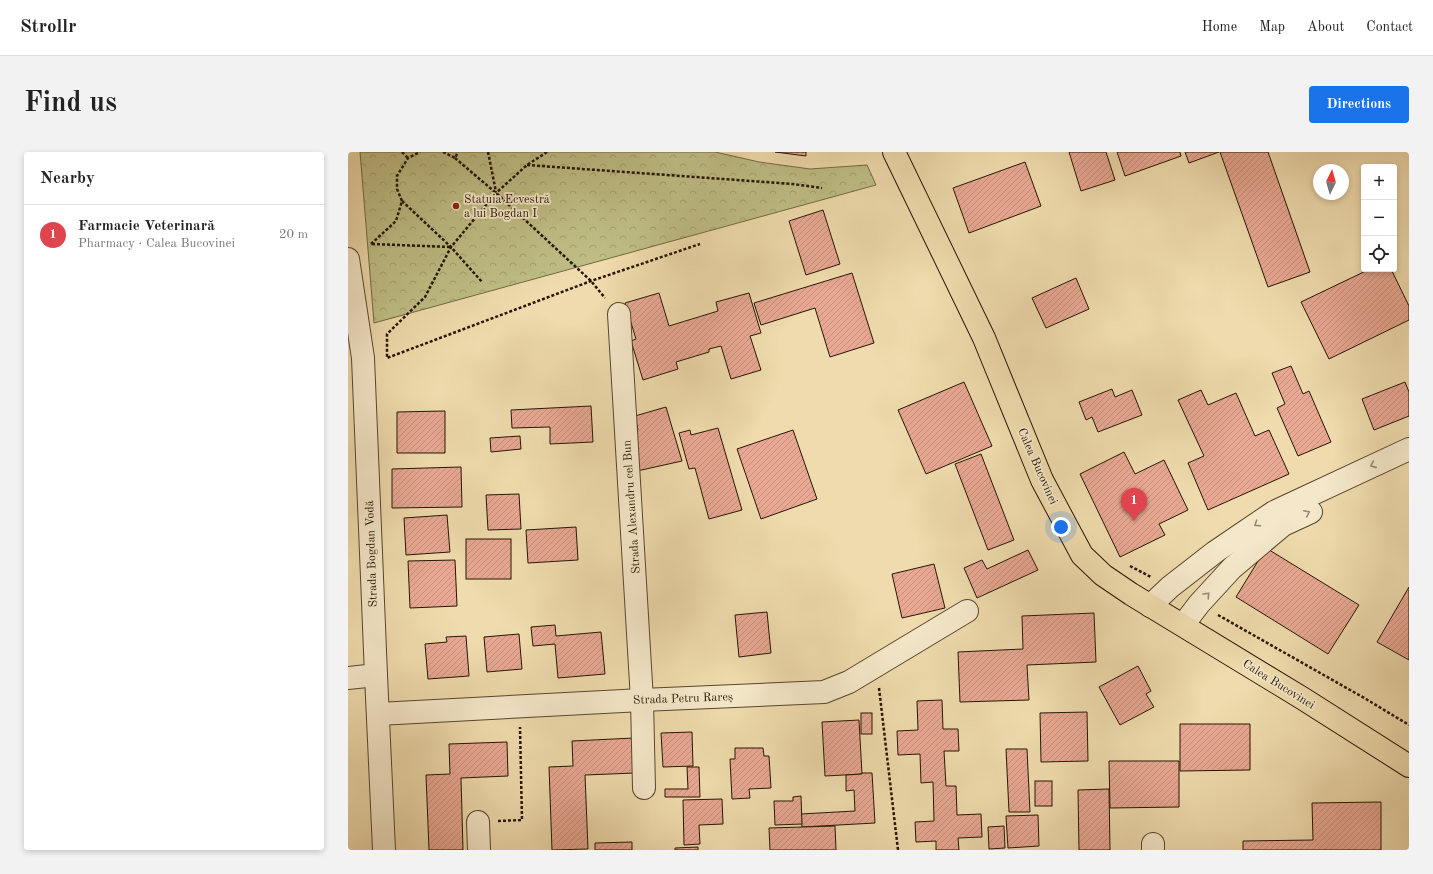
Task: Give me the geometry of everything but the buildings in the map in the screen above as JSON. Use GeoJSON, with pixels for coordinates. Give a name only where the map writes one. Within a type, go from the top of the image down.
{"type":"FeatureCollection","features":[{"type":"Feature","properties":{"kind":"main road","name":"Calea Bucovinei"},"geometry":{"type":"LineString","coordinates":[[894,152],[984,338],[1042,480],[1082,555],[1103,575],[1130,594],[1183,625],[1409,766]]}},
{"type":"Feature","properties":{"kind":"street","name":"Strada Bogdan Vodă"},"geometry":{"type":"LineString","coordinates":[[348,259],[364,358],[384,850]]}},
{"type":"Feature","properties":{"kind":"street","name":"Strada Alexandru cel Bun"},"geometry":{"type":"LineString","coordinates":[[619,314],[642,700],[644,788]]}},
{"type":"Feature","properties":{"kind":"street"},"geometry":{"type":"LineString","coordinates":[[1150,606],[1170,587],[1215,552],[1274,512],[1409,449]]}},
{"type":"Feature","properties":{"kind":"street"},"geometry":{"type":"LineString","coordinates":[[1183,625],[1199,604],[1232,568],[1284,525],[1365,485],[1409,466]]}},
{"type":"Feature","properties":{"kind":"street","name":"Strada Petru Rareș"},"geometry":{"type":"LineString","coordinates":[[378,714],[824,692],[849,682],[967,611]]}},
{"type":"Feature","properties":{"kind":"street"},"geometry":{"type":"LineString","coordinates":[[348,678],[376,675]]}},
{"type":"Feature","properties":{"kind":"street"},"geometry":{"type":"LineString","coordinates":[[478,822],[479,850]]}},
{"type":"Feature","properties":{"kind":"path"},"geometry":{"type":"LineString","coordinates":[[402,152],[408,158]]}},
{"type":"Feature","properties":{"kind":"path"},"geometry":{"type":"LineString","coordinates":[[420,152],[408,158],[397,176],[397,189],[402,201],[451,247],[482,282]]}},
{"type":"Feature","properties":{"kind":"path"},"geometry":{"type":"LineString","coordinates":[[443,152],[455,158],[496,193],[591,281],[619,314]]}},
{"type":"Feature","properties":{"kind":"path"},"geometry":{"type":"LineString","coordinates":[[455,158],[458,152]]}},
{"type":"Feature","properties":{"kind":"path"},"geometry":{"type":"LineString","coordinates":[[488,152],[496,193]]}},
{"type":"Feature","properties":{"kind":"path"},"geometry":{"type":"LineString","coordinates":[[546,152],[527,165],[496,193],[451,247],[425,298],[387,334],[387,358],[591,281],[700,244]]}},
{"type":"Feature","properties":{"kind":"path"},"geometry":{"type":"LineString","coordinates":[[527,165],[793,184],[822,188]]}},
{"type":"Feature","properties":{"kind":"path"},"geometry":{"type":"LineString","coordinates":[[402,201],[396,221],[371,244],[451,247]]}},
{"type":"Feature","properties":{"kind":"path"},"geometry":{"type":"LineString","coordinates":[[1128,565],[1170,587]]}},
{"type":"Feature","properties":{"kind":"path"},"geometry":{"type":"LineString","coordinates":[[1199,604],[1409,725]]}},
{"type":"Feature","properties":{"kind":"path"},"geometry":{"type":"LineString","coordinates":[[876,666],[898,850]]}},
{"type":"Feature","properties":{"kind":"path"},"geometry":{"type":"LineString","coordinates":[[478,822],[522,820],[520,707]]}},
{"type":"Feature","properties":{"kind":"green space"},"geometry":{"type":"Polygon","coordinates":[[[360,152],[715,152],[759,162],[810,169],[867,165],[876,185],[374,323],[360,152]]]}},
{"type":"Feature","properties":{"kind":"place","name":"Statuia Ecvestră a lui Bogdan I"},"geometry":{"type":"Point","coordinates":[456,206]}},
{"type":"Feature","properties":{"kind":"place","name":"Farmacie Veterinară"},"geometry":{"type":"Point","coordinates":[1134,521]}}]}
